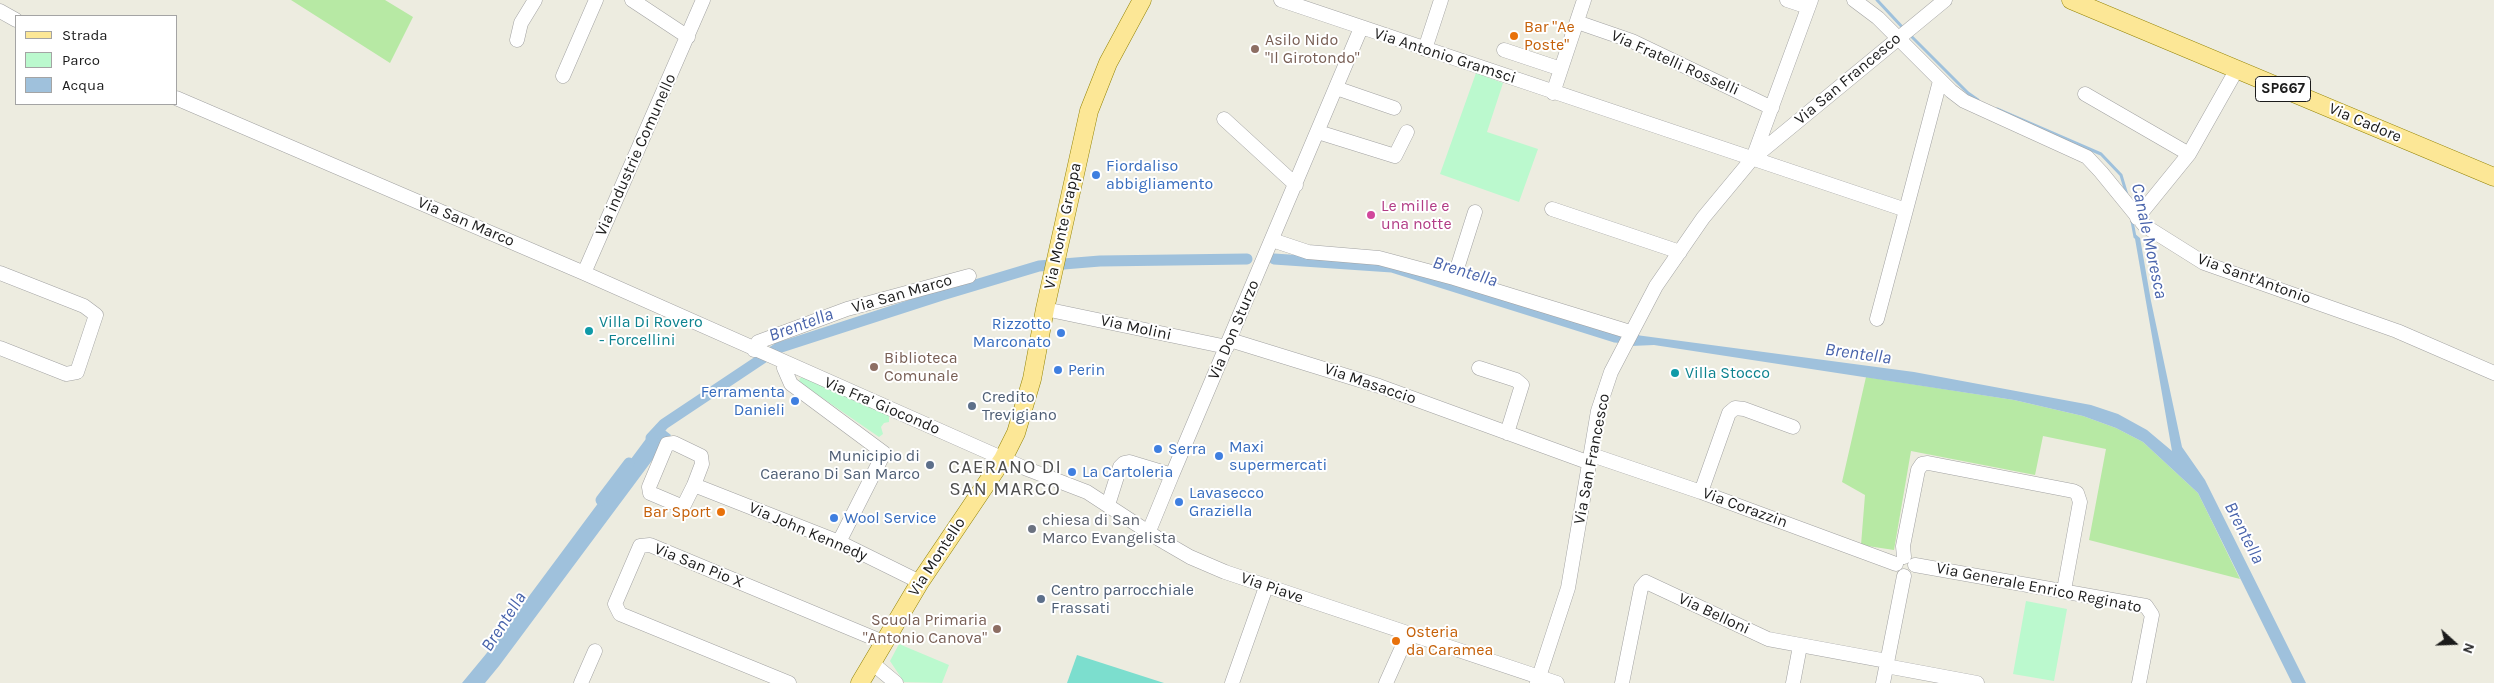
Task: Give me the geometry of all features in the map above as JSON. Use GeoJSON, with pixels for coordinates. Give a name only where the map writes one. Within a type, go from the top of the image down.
{"type":"FeatureCollection","features":[{"type":"Feature","properties":{"kind":"main road","name":"Via Monte Grappa"},"geometry":{"type":"LineString","coordinates":[[1003,458],[1016,433],[1024,410],[1089,111],[1112,55],[1142,0]]}},
{"type":"Feature","properties":{"kind":"main road","name":"Via Cadore"},"geometry":{"type":"LineString","coordinates":[[2071,0],[2494,178]]}},
{"type":"Feature","properties":{"kind":"main road","name":"Via Montello"},"geometry":{"type":"LineString","coordinates":[[866,682],[872,664],[883,642],[920,582],[1003,458]]}},
{"type":"Feature","properties":{"kind":"street"},"geometry":{"type":"LineString","coordinates":[[517,40],[521,23],[535,0]]}},
{"type":"Feature","properties":{"kind":"street"},"geometry":{"type":"LineString","coordinates":[[563,76],[596,0]]}},
{"type":"Feature","properties":{"kind":"street"},"geometry":{"type":"LineString","coordinates":[[632,0],[688,37]]}},
{"type":"Feature","properties":{"kind":"street","name":"Via Antonio Gramsci"},"geometry":{"type":"LineString","coordinates":[[1281,0],[1752,159]]}},
{"type":"Feature","properties":{"kind":"street"},"geometry":{"type":"LineString","coordinates":[[1425,49],[1441,0]]}},
{"type":"Feature","properties":{"kind":"street"},"geometry":{"type":"LineString","coordinates":[[1553,92],[1584,0]]}},
{"type":"Feature","properties":{"kind":"street"},"geometry":{"type":"LineString","coordinates":[[1787,0],[1810,4],[1752,159],[1906,210]]}},
{"type":"Feature","properties":{"kind":"street"},"geometry":{"type":"LineString","coordinates":[[1854,0],[1900,36]]}},
{"type":"Feature","properties":{"kind":"street","name":"Via San Francesco"},"geometry":{"type":"LineString","coordinates":[[1538,680],[1568,588],[1598,411],[1620,352],[1656,286],[1703,218],[1752,159],[1944,0]]}},
{"type":"Feature","properties":{"kind":"street","name":"Via industrie Comunello"},"geometry":{"type":"LineString","coordinates":[[584,274],[688,37],[700,1]]}},
{"type":"Feature","properties":{"kind":"street"},"geometry":{"type":"LineString","coordinates":[[0,11],[15,19]]}},
{"type":"Feature","properties":{"kind":"street","name":"Via Fratelli Rosselli"},"geometry":{"type":"LineString","coordinates":[[1577,22],[1632,41],[1772,108]]}},
{"type":"Feature","properties":{"kind":"street","name":"Via Don Sturzo"},"geometry":{"type":"LineString","coordinates":[[1149,532],[1361,28]]}},
{"type":"Feature","properties":{"kind":"street","name":"Via Sant'Antonio"},"geometry":{"type":"LineString","coordinates":[[1900,36],[1940,81],[1964,101],[1986,113],[2086,157],[2101,172],[2137,218],[2151,231],[2204,263],[2397,330],[2494,373]]}},
{"type":"Feature","properties":{"kind":"street","name":"Via Antonio Gramsci"},"geometry":{"type":"LineString","coordinates":[[1504,50],[1561,69]]}},
{"type":"Feature","properties":{"kind":"street"},"geometry":{"type":"LineString","coordinates":[[2137,218],[2189,154],[2237,69]]}},
{"type":"Feature","properties":{"kind":"street"},"geometry":{"type":"LineString","coordinates":[[1877,319],[1940,81]]}},
{"type":"Feature","properties":{"kind":"street"},"geometry":{"type":"LineString","coordinates":[[1336,88],[1394,108]]}},
{"type":"Feature","properties":{"kind":"street"},"geometry":{"type":"LineString","coordinates":[[2085,94],[2189,154]]}},
{"type":"Feature","properties":{"kind":"street","name":"Via San Marco"},"geometry":{"type":"LineString","coordinates":[[178,99],[760,352]]}},
{"type":"Feature","properties":{"kind":"street"},"geometry":{"type":"LineString","coordinates":[[1224,119],[1296,184]]}},
{"type":"Feature","properties":{"kind":"street"},"geometry":{"type":"LineString","coordinates":[[1318,132],[1395,156],[1407,132]]}},
{"type":"Feature","properties":{"kind":"street"},"geometry":{"type":"LineString","coordinates":[[1552,209],[1680,252]]}},
{"type":"Feature","properties":{"kind":"street"},"geometry":{"type":"LineString","coordinates":[[1454,278],[1475,212]]}},
{"type":"Feature","properties":{"kind":"street"},"geometry":{"type":"LineString","coordinates":[[1272,240],[1308,252],[1378,258],[1454,278],[1630,332]]}},
{"type":"Feature","properties":{"kind":"street"},"geometry":{"type":"LineString","coordinates":[[0,273],[84,306],[96,315],[77,372],[66,374],[0,348]]}},
{"type":"Feature","properties":{"kind":"street","name":"Via San Marco"},"geometry":{"type":"LineString","coordinates":[[760,352],[758,342],[842,311],[969,276]]}},
{"type":"Feature","properties":{"kind":"street","name":"Via Molini"},"geometry":{"type":"LineString","coordinates":[[1045,309],[1229,343]]}},
{"type":"Feature","properties":{"kind":"street","name":"Via Masaccio"},"geometry":{"type":"LineString","coordinates":[[1229,343],[1379,386],[1507,433],[1591,459]]}},
{"type":"Feature","properties":{"kind":"street","name":"Via Fra' Giocondo"},"geometry":{"type":"LineString","coordinates":[[760,352],[1003,458]]}},
{"type":"Feature","properties":{"kind":"street"},"geometry":{"type":"LineString","coordinates":[[783,363],[791,384],[884,453],[839,542]]}},
{"type":"Feature","properties":{"kind":"street"},"geometry":{"type":"LineString","coordinates":[[1479,368],[1516,380],[1522,385],[1507,433]]}},
{"type":"Feature","properties":{"kind":"street"},"geometry":{"type":"LineString","coordinates":[[1701,492],[1729,413],[1735,408],[1744,409],[1793,427]]}},
{"type":"Feature","properties":{"kind":"street"},"geometry":{"type":"LineString","coordinates":[[674,443],[702,456],[702,464],[694,486],[683,507],[650,493],[649,487],[667,444],[674,443]]}},
{"type":"Feature","properties":{"kind":"street","name":"Via Piave"},"geometry":{"type":"LineString","coordinates":[[1003,458],[1088,492],[1190,557],[1266,586],[1538,680],[1557,683]]}},
{"type":"Feature","properties":{"kind":"street","name":"Via Corazzin"},"geometry":{"type":"LineString","coordinates":[[1591,459],[1701,492],[1905,566]]}},
{"type":"Feature","properties":{"kind":"street"},"geometry":{"type":"LineString","coordinates":[[1108,505],[1120,467],[1124,463],[1129,462],[1172,475]]}},
{"type":"Feature","properties":{"kind":"street"},"geometry":{"type":"LineString","coordinates":[[1883,683],[1905,566],[1904,546],[1918,470],[1922,464],[1928,463],[2077,493],[2080,502],[2064,590]]}},
{"type":"Feature","properties":{"kind":"street","name":"Via John Kennedy"},"geometry":{"type":"LineString","coordinates":[[694,486],[839,542],[920,582]]}},
{"type":"Feature","properties":{"kind":"street","name":"Via San Pio X"},"geometry":{"type":"LineString","coordinates":[[789,683],[620,614],[615,604],[640,546],[650,545],[883,642]]}},
{"type":"Feature","properties":{"kind":"street","name":"Via Generale Enrico Reginato"},"geometry":{"type":"LineString","coordinates":[[1905,566],[2064,590],[2146,606],[2152,615],[2139,683]]}},
{"type":"Feature","properties":{"kind":"street","name":"Via Belloni"},"geometry":{"type":"LineString","coordinates":[[1622,683],[1643,583],[1649,583],[1768,639],[1887,664]]}},
{"type":"Feature","properties":{"kind":"street"},"geometry":{"type":"LineString","coordinates":[[1232,683],[1266,586]]}},
{"type":"Feature","properties":{"kind":"street"},"geometry":{"type":"LineString","coordinates":[[1386,683],[1408,634]]}},
{"type":"Feature","properties":{"kind":"street"},"geometry":{"type":"LineString","coordinates":[[1793,683],[1800,646]]}},
{"type":"Feature","properties":{"kind":"street"},"geometry":{"type":"LineString","coordinates":[[581,683],[595,651]]}},
{"type":"Feature","properties":{"kind":"street"},"geometry":{"type":"LineString","coordinates":[[872,664],[896,683]]}},
{"type":"Feature","properties":{"kind":"street"},"geometry":{"type":"LineString","coordinates":[[1887,664],[1977,683]]}},
{"type":"Feature","properties":{"kind":"green space"},"geometry":{"type":"Polygon","coordinates":[[[291,0],[385,0],[413,17],[390,63],[291,0]]]}},
{"type":"Feature","properties":{"kind":"green space"},"geometry":{"type":"Polygon","coordinates":[[[1476,73],[1503,83],[1487,132],[1538,149],[1519,202],[1440,174],[1476,73]]]}},
{"type":"Feature","properties":{"kind":"green space"},"geometry":{"type":"Polygon","coordinates":[[[806,377],[889,415],[889,422],[884,423],[881,427],[883,434],[879,437],[799,382],[800,378],[806,377]]]}},
{"type":"Feature","properties":{"kind":"green space"},"geometry":{"type":"Polygon","coordinates":[[[1866,377],[2014,400],[2083,416],[2116,428],[2143,442],[2198,493],[2240,579],[2089,540],[2106,449],[2043,436],[2035,475],[1911,451],[1894,550],[1861,545],[1865,495],[1842,482],[1866,377]]]}},
{"type":"Feature","properties":{"kind":"green space"},"geometry":{"type":"Polygon","coordinates":[[[2026,601],[2067,609],[2054,681],[2013,674],[2026,601]]]}},
{"type":"Feature","properties":{"kind":"green space"},"geometry":{"type":"Polygon","coordinates":[[[899,644],[949,665],[942,683],[904,682],[890,661],[899,644]]]}},
{"type":"Feature","properties":{"kind":"shaded area"},"geometry":{"type":"Polygon","coordinates":[[[1077,655],[1164,683],[1067,683],[1077,655]]]}},
{"type":"Feature","properties":{"kind":"water"},"geometry":{"type":"Polygon","coordinates":[[[2134,233],[2140,238],[2151,301],[2182,447],[2205,480],[2306,683],[2292,683],[2198,493],[2143,442],[2116,428],[2083,416],[2014,400],[1654,345],[1631,346],[1636,335],[1914,372],[2091,405],[2118,414],[2147,430],[2172,451],[2134,233]]]}},
{"type":"Feature","properties":{"kind":"water"},"geometry":{"type":"Polygon","coordinates":[[[657,424],[671,435],[499,666],[485,683],[462,683],[486,654],[657,424]]]}},
{"type":"Feature","properties":{"kind":"waterway","name":"Canale Moresca"},"geometry":{"type":"LineString","coordinates":[[1877,0],[1904,29]]}},
{"type":"Feature","properties":{"kind":"waterway","name":"Canale Moresca"},"geometry":{"type":"LineString","coordinates":[[1910,35],[1968,93],[1978,100]]}},
{"type":"Feature","properties":{"kind":"waterway","name":"Canale Moresca"},"geometry":{"type":"LineString","coordinates":[[1997,109],[2101,154],[2121,175],[2127,195]]}},
{"type":"Feature","properties":{"kind":"waterway","name":"Canale Moresca"},"geometry":{"type":"LineString","coordinates":[[2132,221],[2135,237]]}},
{"type":"Feature","properties":{"kind":"waterway","name":"Brentella"},"geometry":{"type":"LineString","coordinates":[[651,438],[664,424],[778,348],[942,295],[1039,266],[1100,261],[1247,259]]}},
{"type":"Feature","properties":{"kind":"waterway","name":"Brentella"},"geometry":{"type":"LineString","coordinates":[[1274,259],[1392,267],[1615,337],[1635,339]]}},
{"type":"Feature","properties":{"kind":"waterway","name":"Brentella"},"geometry":{"type":"LineString","coordinates":[[601,500],[629,463]]}},
{"type":"Feature","properties":{"kind":"place","name":"Bar \"Ae Poste\""},"geometry":{"type":"Point","coordinates":[1514,36]}},
{"type":"Feature","properties":{"kind":"place","name":"Asilo Nido \"Il Girotondo\""},"geometry":{"type":"Point","coordinates":[1255,49]}},
{"type":"Feature","properties":{"kind":"place","name":"Fiordaliso abbigliamento"},"geometry":{"type":"Point","coordinates":[1096,175]}},
{"type":"Feature","properties":{"kind":"place","name":"Le mille e una notte"},"geometry":{"type":"Point","coordinates":[1371,215]}},
{"type":"Feature","properties":{"kind":"place","name":"Villa Di Rovero - Forcellini"},"geometry":{"type":"Point","coordinates":[589,331]}},
{"type":"Feature","properties":{"kind":"place","name":"Rizzotto Marconato"},"geometry":{"type":"Point","coordinates":[1061,333]}},
{"type":"Feature","properties":{"kind":"place","name":"Biblioteca Comunale"},"geometry":{"type":"Point","coordinates":[874,367]}},
{"type":"Feature","properties":{"kind":"place","name":"Perin"},"geometry":{"type":"Point","coordinates":[1058,370]}},
{"type":"Feature","properties":{"kind":"place","name":"Villa Stocco"},"geometry":{"type":"Point","coordinates":[1675,373]}},
{"type":"Feature","properties":{"kind":"place","name":"Ferramenta Danieli"},"geometry":{"type":"Point","coordinates":[795,401]}},
{"type":"Feature","properties":{"kind":"place","name":"Credito Trevigiano"},"geometry":{"type":"Point","coordinates":[972,406]}},
{"type":"Feature","properties":{"kind":"place","name":"Serra"},"geometry":{"type":"Point","coordinates":[1158,449]}},
{"type":"Feature","properties":{"kind":"place","name":"Maxi supermercati"},"geometry":{"type":"Point","coordinates":[1219,456]}},
{"type":"Feature","properties":{"kind":"place","name":"Municipio di Caerano Di San Marco"},"geometry":{"type":"Point","coordinates":[930,465]}},
{"type":"Feature","properties":{"kind":"place","name":"La Cartoleria"},"geometry":{"type":"Point","coordinates":[1072,472]}},
{"type":"Feature","properties":{"kind":"place","name":"Lavasecco Graziella"},"geometry":{"type":"Point","coordinates":[1179,502]}},
{"type":"Feature","properties":{"kind":"place","name":"Bar Sport"},"geometry":{"type":"Point","coordinates":[721,512]}},
{"type":"Feature","properties":{"kind":"place","name":"Wool Service"},"geometry":{"type":"Point","coordinates":[834,518]}},
{"type":"Feature","properties":{"kind":"place","name":"chiesa di San Marco Evangelista"},"geometry":{"type":"Point","coordinates":[1032,529]}},
{"type":"Feature","properties":{"kind":"place","name":"Centro parrocchiale Frassati"},"geometry":{"type":"Point","coordinates":[1041,599]}},
{"type":"Feature","properties":{"kind":"place","name":"Scuola Primaria \"Antonio Canova\""},"geometry":{"type":"Point","coordinates":[997,629]}},
{"type":"Feature","properties":{"kind":"place","name":"Osteria da Caramea"},"geometry":{"type":"Point","coordinates":[1396,641]}},
{"type":"Feature","properties":{"kind":"district","name":"CAERANO DI SAN MARCO"},"geometry":{"type":"Point","coordinates":[1005,479]}}]}
